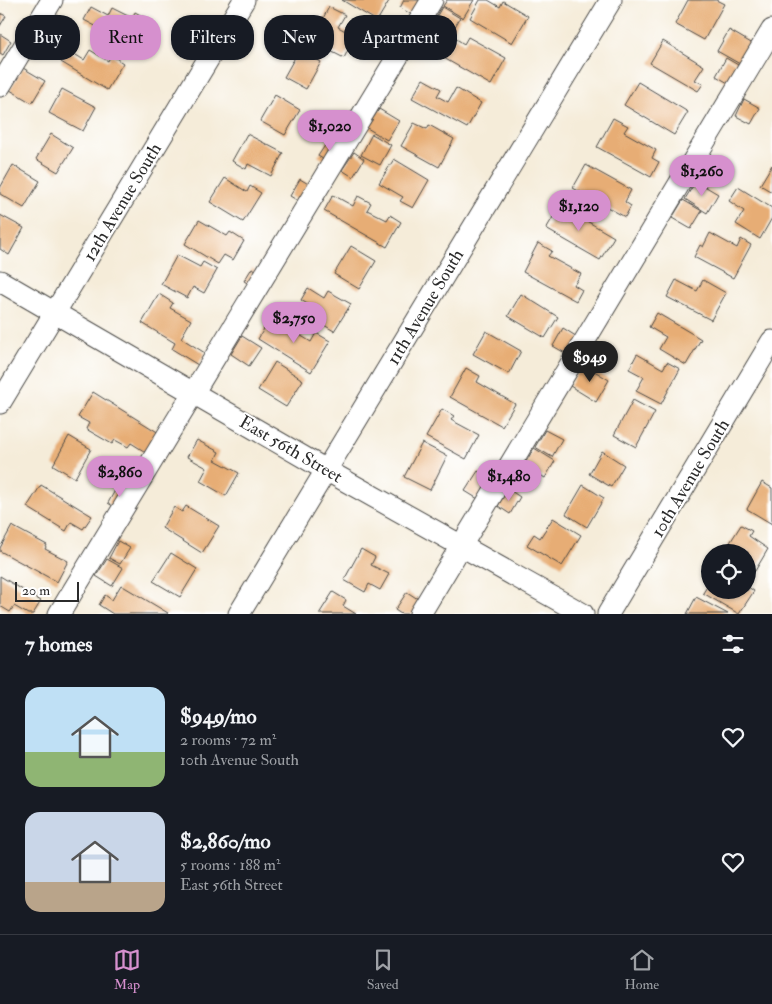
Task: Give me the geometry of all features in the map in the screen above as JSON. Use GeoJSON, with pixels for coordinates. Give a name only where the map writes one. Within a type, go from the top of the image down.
{"type":"FeatureCollection","features":[{"type":"Feature","properties":{"kind":"street"},"geometry":{"type":"LineString","coordinates":[[0,86],[52,0]]}},
{"type":"Feature","properties":{"kind":"street","name":"12th Avenue South"},"geometry":{"type":"LineString","coordinates":[[0,403],[244,0]]}},
{"type":"Feature","properties":{"kind":"street"},"geometry":{"type":"LineString","coordinates":[[59,614],[432,0]]}},
{"type":"Feature","properties":{"kind":"street","name":"11th Avenue South"},"geometry":{"type":"LineString","coordinates":[[239,614],[611,0]]}},
{"type":"Feature","properties":{"kind":"street"},"geometry":{"type":"LineString","coordinates":[[420,614],[772,30]]}},
{"type":"Feature","properties":{"kind":"street","name":"East 56th Street"},"geometry":{"type":"LineString","coordinates":[[0,280],[326,470],[583,614]]}},
{"type":"Feature","properties":{"kind":"street","name":"10th Avenue South"},"geometry":{"type":"LineString","coordinates":[[608,614],[772,341]]}},
{"type":"Feature","properties":{"kind":"building"},"geometry":{"type":"Polygon","coordinates":[[[342,0],[389,1],[381,15],[367,15],[342,0]]]}},
{"type":"Feature","properties":{"kind":"building"},"geometry":{"type":"Polygon","coordinates":[[[404,0],[428,0],[420,15],[413,15],[400,8],[404,0]]]}},
{"type":"Feature","properties":{"kind":"building"},"geometry":{"type":"Polygon","coordinates":[[[447,0],[474,0],[463,18],[443,6],[447,0]]]}},
{"type":"Feature","properties":{"kind":"building"},"geometry":{"type":"Polygon","coordinates":[[[480,0],[488,0],[500,7],[503,1],[528,16],[512,43],[470,18],[480,0]]]}},
{"type":"Feature","properties":{"kind":"building"},"geometry":{"type":"Polygon","coordinates":[[[688,0],[716,0],[724,4],[704,40],[675,24],[688,0]]]}},
{"type":"Feature","properties":{"kind":"building"},"geometry":{"type":"Polygon","coordinates":[[[91,7],[106,15],[90,15],[90,23],[84,20],[91,7]]]}},
{"type":"Feature","properties":{"kind":"building"},"geometry":{"type":"Polygon","coordinates":[[[329,7],[345,15],[338,27],[344,30],[344,58],[334,53],[334,15],[325,15],[329,7]]]}},
{"type":"Feature","properties":{"kind":"building"},"geometry":{"type":"Polygon","coordinates":[[[442,7],[455,15],[437,15],[442,7]]]}},
{"type":"Feature","properties":{"kind":"building"},"geometry":{"type":"Polygon","coordinates":[[[112,8],[126,15],[108,15],[112,8]]]}},
{"type":"Feature","properties":{"kind":"building"},"geometry":{"type":"Polygon","coordinates":[[[0,13],[6,16],[0,26],[0,13]]]}},
{"type":"Feature","properties":{"kind":"building"},"geometry":{"type":"Polygon","coordinates":[[[729,30],[758,47],[747,68],[717,51],[729,30]]]}},
{"type":"Feature","properties":{"kind":"building"},"geometry":{"type":"Polygon","coordinates":[[[0,34],[11,41],[3,55],[0,53],[0,34]]]}},
{"type":"Feature","properties":{"kind":"building"},"geometry":{"type":"Polygon","coordinates":[[[468,37],[506,58],[491,85],[447,60],[457,60],[457,39],[464,44],[468,37]]]}},
{"type":"Feature","properties":{"kind":"building"},"geometry":{"type":"Polygon","coordinates":[[[663,41],[704,66],[695,80],[703,84],[698,91],[650,63],[663,41]]]}},
{"type":"Feature","properties":{"kind":"building"},"geometry":{"type":"Polygon","coordinates":[[[90,50],[90,60],[118,60],[123,63],[107,90],[61,62],[62,60],[80,60],[80,58],[84,60],[90,50]]]}},
{"type":"Feature","properties":{"kind":"building"},"geometry":{"type":"Polygon","coordinates":[[[726,58],[745,69],[735,87],[716,76],[726,58]]]}},
{"type":"Feature","properties":{"kind":"building"},"geometry":{"type":"Polygon","coordinates":[[[293,60],[317,60],[321,62],[306,89],[284,77],[293,60]]]}},
{"type":"Feature","properties":{"kind":"building"},"geometry":{"type":"Polygon","coordinates":[[[23,68],[45,81],[32,103],[10,90],[23,68]]]}},
{"type":"Feature","properties":{"kind":"building"},"geometry":{"type":"Polygon","coordinates":[[[423,79],[441,89],[437,96],[448,102],[456,88],[481,103],[467,128],[412,98],[423,79]]]}},
{"type":"Feature","properties":{"kind":"building"},"geometry":{"type":"Polygon","coordinates":[[[638,82],[688,112],[674,135],[624,105],[638,82]]]}},
{"type":"Feature","properties":{"kind":"building"},"geometry":{"type":"Polygon","coordinates":[[[62,89],[96,107],[83,131],[49,113],[62,89]]]}},
{"type":"Feature","properties":{"kind":"building"},"geometry":{"type":"Polygon","coordinates":[[[275,95],[300,110],[285,135],[260,121],[275,95]]]}},
{"type":"Feature","properties":{"kind":"building"},"geometry":{"type":"Polygon","coordinates":[[[744,99],[760,108],[751,124],[736,116],[744,99]]]}},
{"type":"Feature","properties":{"kind":"building"},"geometry":{"type":"Polygon","coordinates":[[[379,109],[399,121],[387,140],[367,128],[379,109]]]}},
{"type":"Feature","properties":{"kind":"building"},"geometry":{"type":"Polygon","coordinates":[[[613,118],[628,126],[624,132],[656,150],[652,158],[659,162],[651,177],[597,147],[613,118]]]}},
{"type":"Feature","properties":{"kind":"building"},"geometry":{"type":"Polygon","coordinates":[[[414,123],[427,129],[429,125],[454,139],[439,167],[401,146],[414,123]]]}},
{"type":"Feature","properties":{"kind":"building"},"geometry":{"type":"Polygon","coordinates":[[[51,134],[73,148],[58,172],[36,159],[51,134]]]}},
{"type":"Feature","properties":{"kind":"building"},"geometry":{"type":"Polygon","coordinates":[[[247,134],[283,153],[271,176],[248,164],[246,169],[232,161],[247,134]]]}},
{"type":"Feature","properties":{"kind":"building"},"geometry":{"type":"Polygon","coordinates":[[[372,134],[391,145],[380,165],[361,155],[372,134]]]}},
{"type":"Feature","properties":{"kind":"building"},"geometry":{"type":"Polygon","coordinates":[[[328,141],[341,148],[331,164],[318,156],[328,141]]]}},
{"type":"Feature","properties":{"kind":"building"},"geometry":{"type":"Polygon","coordinates":[[[354,152],[364,159],[353,177],[342,170],[354,152]]]}},
{"type":"Feature","properties":{"kind":"building"},"geometry":{"type":"Polygon","coordinates":[[[394,159],[429,180],[413,208],[400,201],[403,197],[379,183],[394,159]]]}},
{"type":"Feature","properties":{"kind":"building"},"geometry":{"type":"Polygon","coordinates":[[[13,165],[40,181],[24,208],[0,194],[0,188],[13,165]]]}},
{"type":"Feature","properties":{"kind":"building"},"geometry":{"type":"Polygon","coordinates":[[[586,165],[631,190],[625,202],[631,206],[625,217],[573,188],[586,165]]]}},
{"type":"Feature","properties":{"kind":"building"},"geometry":{"type":"Polygon","coordinates":[[[772,165],[772,192],[760,185],[772,165]]]}},
{"type":"Feature","properties":{"kind":"building"},"geometry":{"type":"Polygon","coordinates":[[[225,178],[247,192],[250,186],[261,193],[243,222],[210,202],[225,178]]]}},
{"type":"Feature","properties":{"kind":"building"},"geometry":{"type":"Polygon","coordinates":[[[300,179],[315,188],[305,205],[290,196],[300,179]]]}},
{"type":"Feature","properties":{"kind":"building"},"geometry":{"type":"Polygon","coordinates":[[[696,181],[718,194],[707,213],[685,199],[696,181]]]}},
{"type":"Feature","properties":{"kind":"building"},"geometry":{"type":"Polygon","coordinates":[[[738,187],[772,208],[772,218],[760,239],[736,224],[744,211],[729,201],[738,187]]]}},
{"type":"Feature","properties":{"kind":"building"},"geometry":{"type":"Polygon","coordinates":[[[333,195],[353,206],[358,196],[371,203],[367,210],[387,220],[390,215],[401,222],[387,247],[324,211],[333,195]]]}},
{"type":"Feature","properties":{"kind":"building"},"geometry":{"type":"Polygon","coordinates":[[[563,200],[576,209],[573,213],[614,237],[600,260],[546,229],[563,200]]]}},
{"type":"Feature","properties":{"kind":"building"},"geometry":{"type":"Polygon","coordinates":[[[683,200],[702,211],[691,229],[672,218],[683,200]]]}},
{"type":"Feature","properties":{"kind":"building"},"geometry":{"type":"Polygon","coordinates":[[[0,215],[24,228],[9,255],[0,249],[0,215]]]}},
{"type":"Feature","properties":{"kind":"building"},"geometry":{"type":"Polygon","coordinates":[[[199,220],[227,236],[230,232],[244,241],[233,260],[224,255],[218,264],[185,244],[199,220]]]}},
{"type":"Feature","properties":{"kind":"building"},"geometry":{"type":"Polygon","coordinates":[[[710,233],[737,248],[741,239],[751,245],[733,278],[694,257],[700,245],[703,247],[710,233]]]}},
{"type":"Feature","properties":{"kind":"building"},"geometry":{"type":"Polygon","coordinates":[[[538,243],[552,251],[548,256],[581,274],[574,285],[582,290],[576,301],[523,272],[538,243]]]}},
{"type":"Feature","properties":{"kind":"building"},"geometry":{"type":"Polygon","coordinates":[[[351,246],[376,261],[359,289],[334,274],[351,246]]]}},
{"type":"Feature","properties":{"kind":"building"},"geometry":{"type":"Polygon","coordinates":[[[177,255],[200,267],[203,262],[217,270],[204,293],[193,287],[187,298],[161,284],[177,255]]]}},
{"type":"Feature","properties":{"kind":"building"},"geometry":{"type":"Polygon","coordinates":[[[252,268],[262,273],[254,287],[244,281],[252,268]]]}},
{"type":"Feature","properties":{"kind":"building"},"geometry":{"type":"Polygon","coordinates":[[[676,280],[697,291],[703,280],[726,293],[711,320],[667,297],[676,280]]]}},
{"type":"Feature","properties":{"kind":"building"},"geometry":{"type":"Polygon","coordinates":[[[308,288],[324,298],[328,291],[351,304],[334,331],[312,318],[317,310],[301,300],[308,288]]]}},
{"type":"Feature","properties":{"kind":"building"},"geometry":{"type":"Polygon","coordinates":[[[159,294],[173,303],[170,308],[191,320],[181,338],[205,353],[198,365],[172,349],[175,343],[142,323],[159,294]]]}},
{"type":"Feature","properties":{"kind":"building"},"geometry":{"type":"Polygon","coordinates":[[[521,294],[558,317],[545,338],[508,316],[521,294]]]}},
{"type":"Feature","properties":{"kind":"building"},"geometry":{"type":"Polygon","coordinates":[[[657,313],[701,339],[686,365],[659,349],[666,337],[649,327],[657,313]]]}},
{"type":"Feature","properties":{"kind":"building"},"geometry":{"type":"Polygon","coordinates":[[[271,317],[311,342],[316,333],[330,341],[311,372],[258,339],[271,317]]]}},
{"type":"Feature","properties":{"kind":"building"},"geometry":{"type":"Polygon","coordinates":[[[563,328],[582,340],[572,357],[553,346],[563,328]]]}},
{"type":"Feature","properties":{"kind":"building"},"geometry":{"type":"Polygon","coordinates":[[[486,331],[521,351],[509,374],[473,354],[486,331]]]}},
{"type":"Feature","properties":{"kind":"building"},"geometry":{"type":"Polygon","coordinates":[[[242,336],[261,348],[249,366],[231,354],[242,336]]]}},
{"type":"Feature","properties":{"kind":"building"},"geometry":{"type":"Polygon","coordinates":[[[637,354],[663,369],[667,362],[680,369],[661,404],[636,391],[644,377],[629,369],[637,354]]]}},
{"type":"Feature","properties":{"kind":"building"},"geometry":{"type":"Polygon","coordinates":[[[275,362],[303,380],[286,407],[258,390],[275,362]]]}},
{"type":"Feature","properties":{"kind":"building"},"geometry":{"type":"Polygon","coordinates":[[[583,364],[609,380],[596,402],[570,386],[583,364]]]}},
{"type":"Feature","properties":{"kind":"building"},"geometry":{"type":"Polygon","coordinates":[[[466,368],[480,376],[477,382],[515,404],[502,426],[450,397],[466,368]]]}},
{"type":"Feature","properties":{"kind":"building"},"geometry":{"type":"Polygon","coordinates":[[[93,392],[159,433],[147,453],[131,443],[128,447],[115,440],[112,444],[86,429],[89,423],[78,417],[93,392]]]}},
{"type":"Feature","properties":{"kind":"building"},"geometry":{"type":"Polygon","coordinates":[[[633,400],[655,412],[636,447],[614,435],[633,400]]]}},
{"type":"Feature","properties":{"kind":"building"},"geometry":{"type":"Polygon","coordinates":[[[442,409],[454,416],[451,420],[479,435],[466,459],[426,437],[442,409]]]}},
{"type":"Feature","properties":{"kind":"building"},"geometry":{"type":"Polygon","coordinates":[[[545,430],[562,439],[552,457],[535,447],[545,430]]]}},
{"type":"Feature","properties":{"kind":"building"},"geometry":{"type":"Polygon","coordinates":[[[69,436],[91,449],[75,478],[53,465],[69,436]]]}},
{"type":"Feature","properties":{"kind":"building"},"geometry":{"type":"Polygon","coordinates":[[[197,440],[219,452],[215,460],[239,473],[226,496],[200,481],[207,468],[187,457],[197,440]]]}},
{"type":"Feature","properties":{"kind":"building"},"geometry":{"type":"Polygon","coordinates":[[[422,443],[447,456],[430,490],[404,477],[422,443]]]}},
{"type":"Feature","properties":{"kind":"building"},"geometry":{"type":"Polygon","coordinates":[[[534,448],[555,461],[545,478],[524,465],[534,448]]]}},
{"type":"Feature","properties":{"kind":"building"},"geometry":{"type":"Polygon","coordinates":[[[602,451],[624,465],[611,487],[589,474],[602,451]]]}},
{"type":"Feature","properties":{"kind":"building"},"geometry":{"type":"Polygon","coordinates":[[[478,471],[496,482],[483,502],[465,491],[478,471]]]}},
{"type":"Feature","properties":{"kind":"building"},"geometry":{"type":"Polygon","coordinates":[[[762,482],[772,488],[772,524],[747,509],[762,482]]]}},
{"type":"Feature","properties":{"kind":"building"},"geometry":{"type":"Polygon","coordinates":[[[41,485],[92,516],[83,529],[71,522],[66,531],[27,507],[41,485]]]}},
{"type":"Feature","properties":{"kind":"building"},"geometry":{"type":"Polygon","coordinates":[[[118,485],[131,493],[121,511],[108,503],[118,485]]]}},
{"type":"Feature","properties":{"kind":"building"},"geometry":{"type":"Polygon","coordinates":[[[583,485],[604,498],[587,527],[566,514],[583,485]]]}},
{"type":"Feature","properties":{"kind":"building"},"geometry":{"type":"Polygon","coordinates":[[[508,489],[520,497],[510,514],[498,506],[508,489]]]}},
{"type":"Feature","properties":{"kind":"building"},"geometry":{"type":"Polygon","coordinates":[[[186,506],[219,526],[202,553],[162,528],[174,507],[182,512],[186,506]]]}},
{"type":"Feature","properties":{"kind":"building"},"geometry":{"type":"Polygon","coordinates":[[[553,518],[581,535],[562,566],[527,545],[534,534],[540,538],[553,518]]]}},
{"type":"Feature","properties":{"kind":"building"},"geometry":{"type":"Polygon","coordinates":[[[741,525],[752,531],[749,536],[768,549],[756,569],[756,544],[729,544],[741,525]]]}},
{"type":"Feature","properties":{"kind":"building"},"geometry":{"type":"Polygon","coordinates":[[[12,526],[47,545],[45,549],[68,561],[57,582],[0,551],[12,526]]]}},
{"type":"Feature","properties":{"kind":"building"},"geometry":{"type":"Polygon","coordinates":[[[118,541],[130,548],[120,564],[109,558],[118,541]]]}},
{"type":"Feature","properties":{"kind":"building"},"geometry":{"type":"Polygon","coordinates":[[[361,549],[375,557],[371,565],[389,574],[380,590],[369,584],[365,592],[344,580],[361,549]]]}},
{"type":"Feature","properties":{"kind":"building"},"geometry":{"type":"Polygon","coordinates":[[[171,553],[197,569],[180,597],[153,581],[171,553]]]}},
{"type":"Feature","properties":{"kind":"building"},"geometry":{"type":"Polygon","coordinates":[[[107,559],[123,568],[112,586],[96,576],[107,559]]]}},
{"type":"Feature","properties":{"kind":"building"},"geometry":{"type":"Polygon","coordinates":[[[0,576],[41,601],[33,614],[28,614],[14,606],[10,612],[0,606],[0,576]]]}},
{"type":"Feature","properties":{"kind":"building"},"geometry":{"type":"Polygon","coordinates":[[[121,585],[168,613],[113,614],[99,605],[105,595],[112,600],[121,585]]]}},
{"type":"Feature","properties":{"kind":"building"},"geometry":{"type":"Polygon","coordinates":[[[333,592],[346,600],[343,606],[356,614],[319,614],[333,592]]]}},
{"type":"Feature","properties":{"kind":"building"},"geometry":{"type":"Polygon","coordinates":[[[407,592],[424,603],[417,614],[401,614],[395,610],[407,592]]]}},
{"type":"Feature","properties":{"kind":"building"},"geometry":{"type":"Polygon","coordinates":[[[696,597],[728,614],[687,614],[696,597]]]}},
{"type":"Feature","properties":{"kind":"building"},"geometry":{"type":"Polygon","coordinates":[[[713,599],[749,599],[739,614],[713,599]]]}}]}
